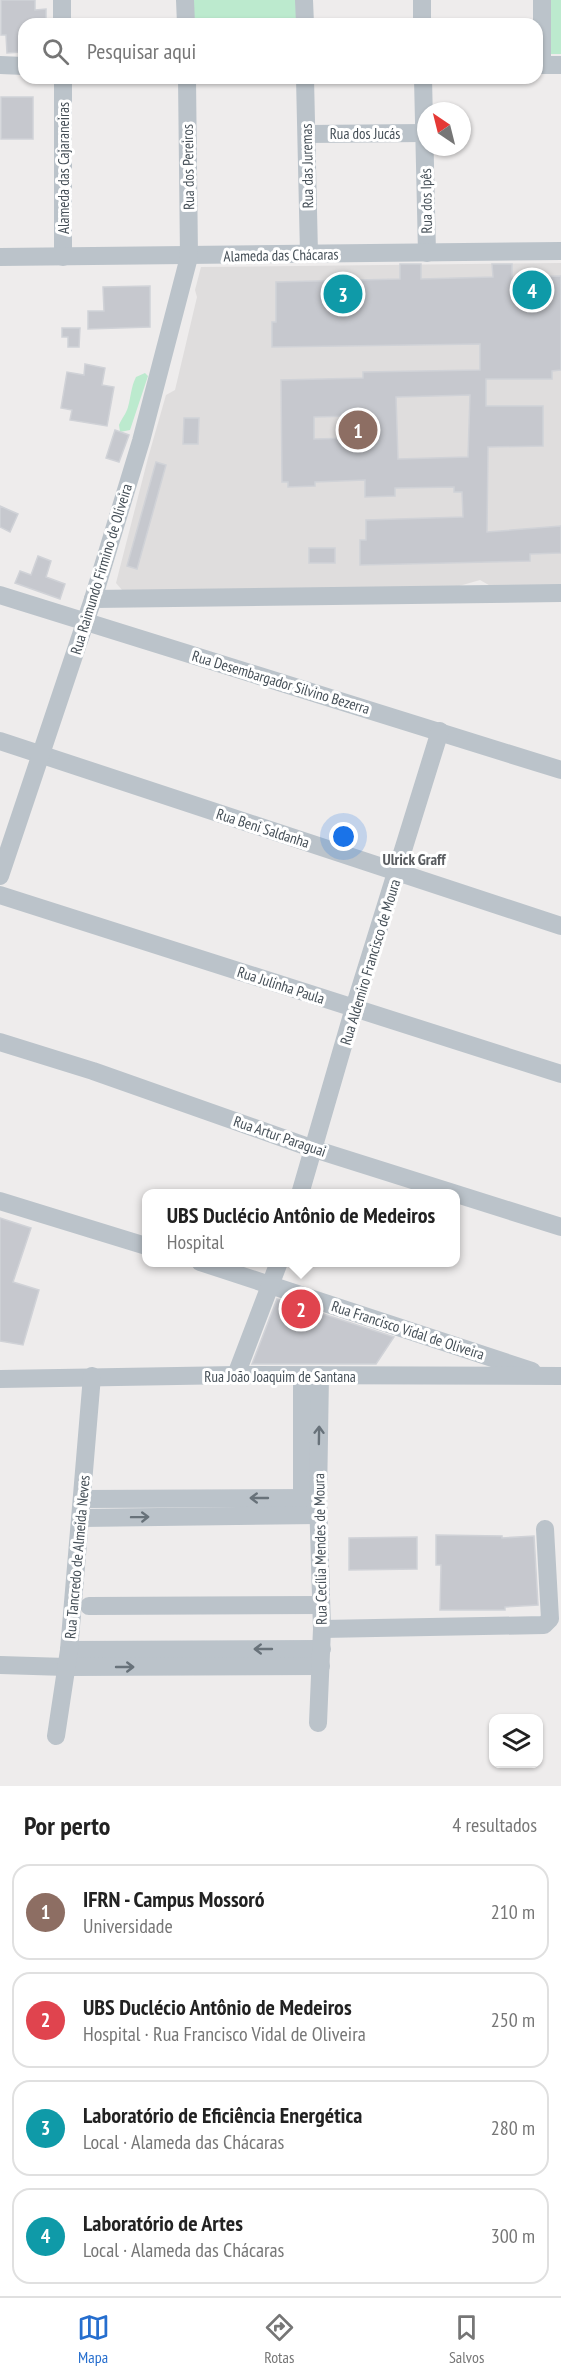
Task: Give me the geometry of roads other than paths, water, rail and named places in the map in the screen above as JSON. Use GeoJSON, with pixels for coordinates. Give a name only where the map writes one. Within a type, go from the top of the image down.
{"type":"FeatureCollection","features":[{"type":"Feature","properties":{"kind":"street"},"geometry":{"type":"LineString","coordinates":[[62,0],[62,18]]}},
{"type":"Feature","properties":{"kind":"street"},"geometry":{"type":"LineString","coordinates":[[185,0],[186,18]]}},
{"type":"Feature","properties":{"kind":"street"},"geometry":{"type":"LineString","coordinates":[[304,0],[305,18]]}},
{"type":"Feature","properties":{"kind":"street"},"geometry":{"type":"LineString","coordinates":[[422,0],[422,18]]}},
{"type":"Feature","properties":{"kind":"street"},"geometry":{"type":"LineString","coordinates":[[541,18],[542,0]]}},
{"type":"Feature","properties":{"kind":"street"},"geometry":{"type":"LineString","coordinates":[[0,65],[18,66]]}},
{"type":"Feature","properties":{"kind":"street"},"geometry":{"type":"LineString","coordinates":[[543,65],[561,65]]}},
{"type":"Feature","properties":{"kind":"street","name":"Alameda das Cajaraneiras"},"geometry":{"type":"LineString","coordinates":[[63,84],[63,257]]}},
{"type":"Feature","properties":{"kind":"street","name":"Rua dos Pereiros"},"geometry":{"type":"LineString","coordinates":[[187,84],[189,257]]}},
{"type":"Feature","properties":{"kind":"street","name":"Rua das Juremas"},"geometry":{"type":"LineString","coordinates":[[305,84],[309,254]]}},
{"type":"Feature","properties":{"kind":"street","name":"Rua dos Ipês"},"geometry":{"type":"LineString","coordinates":[[423,84],[423,102]]}},
{"type":"Feature","properties":{"kind":"street","name":"Rua dos Jucás"},"geometry":{"type":"LineString","coordinates":[[307,134],[417,133]]}},
{"type":"Feature","properties":{"kind":"street","name":"Rua dos Ipês"},"geometry":{"type":"LineString","coordinates":[[425,156],[427,253]]}},
{"type":"Feature","properties":{"kind":"street","name":"Alameda das Chácaras"},"geometry":{"type":"LineString","coordinates":[[0,257],[189,257],[561,251]]}},
{"type":"Feature","properties":{"kind":"street","name":"Rua Raimundo Firmino de Oliveira"},"geometry":{"type":"LineString","coordinates":[[0,876],[86,622],[141,441],[189,257]]}},
{"type":"Feature","properties":{"kind":"street"},"geometry":{"type":"LineString","coordinates":[[93,599],[561,593]]}},
{"type":"Feature","properties":{"kind":"street","name":"Rua Desembargador Silvino Bezerra"},"geometry":{"type":"LineString","coordinates":[[0,595],[561,770]]}},
{"type":"Feature","properties":{"kind":"street","name":"Rua Aldemiro Francisco de Moura"},"geometry":{"type":"LineString","coordinates":[[302,1189],[354,1008],[440,731]]}},
{"type":"Feature","properties":{"kind":"street","name":"Rua Beni Saldanha"},"geometry":{"type":"LineString","coordinates":[[0,741],[561,926]]}},
{"type":"Feature","properties":{"kind":"street","name":"Rua Julinha Paula"},"geometry":{"type":"LineString","coordinates":[[0,895],[561,1074]]}},
{"type":"Feature","properties":{"kind":"street","name":"Rua Artur Paraguai"},"geometry":{"type":"LineString","coordinates":[[0,1042],[93,1071],[314,1149],[441,1189]]}},
{"type":"Feature","properties":{"kind":"street","name":"Rua Artur Paraguai"},"geometry":{"type":"LineString","coordinates":[[460,1195],[561,1227]]}},
{"type":"Feature","properties":{"kind":"street"},"geometry":{"type":"LineString","coordinates":[[0,1201],[142,1244]]}},
{"type":"Feature","properties":{"kind":"street","name":"Rua Francisco Vidal de Oliveira"},"geometry":{"type":"LineString","coordinates":[[213,1267],[554,1376]]}},
{"type":"Feature","properties":{"kind":"street"},"geometry":{"type":"LineString","coordinates":[[236,1375],[273,1285],[278,1267]]}},
{"type":"Feature","properties":{"kind":"street","name":"Rua João Joaquim de Santana"},"geometry":{"type":"LineString","coordinates":[[0,1379],[236,1375],[554,1376]]}},
{"type":"Feature","properties":{"kind":"street","name":"Rua Cecília Mendes de Moura"},"geometry":{"type":"LineString","coordinates":[[310,1506],[320,1375]]}},
{"type":"Feature","properties":{"kind":"street","name":"Rua Tancredo de Almeida Neves"},"geometry":{"type":"LineString","coordinates":[[56,1736],[68,1658],[92,1376]]}},
{"type":"Feature","properties":{"kind":"street","name":"Rua Cecília Mendes de Moura"},"geometry":{"type":"LineString","coordinates":[[302,1376],[310,1506],[321,1605],[318,1723]]}},
{"type":"Feature","properties":{"kind":"street"},"geometry":{"type":"LineString","coordinates":[[82,1499],[310,1506]]}},
{"type":"Feature","properties":{"kind":"street"},"geometry":{"type":"LineString","coordinates":[[81,1518],[310,1506]]}},
{"type":"Feature","properties":{"kind":"street"},"geometry":{"type":"LineString","coordinates":[[322,1629],[544,1625],[550,1619],[545,1529]]}},
{"type":"Feature","properties":{"kind":"street"},"geometry":{"type":"LineString","coordinates":[[89,1606],[321,1605]]}},
{"type":"Feature","properties":{"kind":"street"},"geometry":{"type":"LineString","coordinates":[[0,1665],[68,1658],[321,1657]]}},
{"type":"Feature","properties":{"kind":"place","name":"Laboratório de Artes"},"geometry":{"type":"Point","coordinates":[532,290]}},
{"type":"Feature","properties":{"kind":"place","name":"Laboratório de Eficiência Energética"},"geometry":{"type":"Point","coordinates":[343,294]}},
{"type":"Feature","properties":{"kind":"place","name":"IFRN - Campus Mossoró"},"geometry":{"type":"Point","coordinates":[358,430]}},
{"type":"Feature","properties":{"kind":"place","name":"UBS Duclécio Antônio de Medeiros"},"geometry":{"type":"Point","coordinates":[301,1309]}},
{"type":"Feature","properties":{"kind":"district","name":"Ulrick Graff"},"geometry":{"type":"Point","coordinates":[414,859]}}]}
